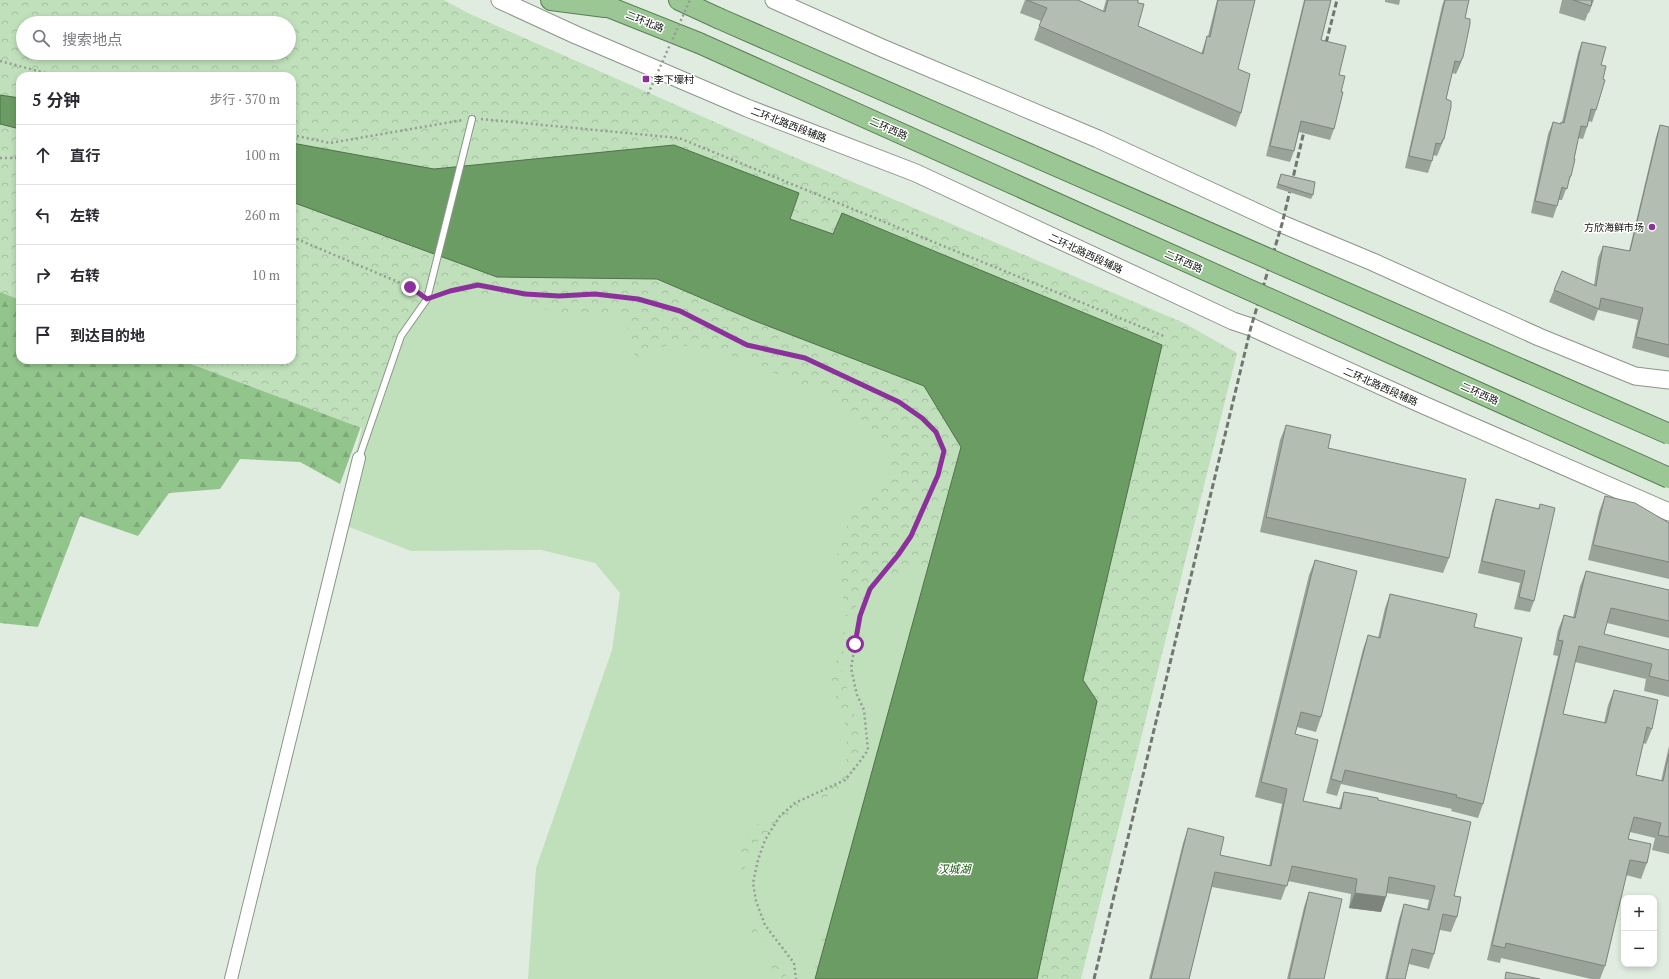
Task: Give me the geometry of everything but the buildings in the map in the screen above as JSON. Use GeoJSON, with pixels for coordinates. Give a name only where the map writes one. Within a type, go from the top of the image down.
{"type":"FeatureCollection","features":[{"type":"Feature","properties":{"kind":"highway"},"geometry":{"type":"LineString","coordinates":[[551,0],[612,8]]}},
{"type":"Feature","properties":{"kind":"highway","name":"二环北路"},"geometry":{"type":"LineString","coordinates":[[591,0],[699,43]]}},
{"type":"Feature","properties":{"kind":"highway"},"geometry":{"type":"LineString","coordinates":[[679,0],[1669,434]]}},
{"type":"Feature","properties":{"kind":"highway","name":"二环西路"},"geometry":{"type":"LineString","coordinates":[[699,43],[1669,478]]}},
{"type":"Feature","properties":{"kind":"main road","name":"二环北路西段辅路"},"geometry":{"type":"LineString","coordinates":[[500,0],[576,35],[747,108],[916,174],[1233,321],[1251,327],[1426,406],[1669,512]]}},
{"type":"Feature","properties":{"kind":"main road"},"geometry":{"type":"LineString","coordinates":[[774,0],[882,48],[1098,139],[1282,224],[1373,262],[1539,336],[1635,376],[1669,380]]}},
{"type":"Feature","properties":{"kind":"street"},"geometry":{"type":"LineString","coordinates":[[231,979],[359,458]]}},
{"type":"Feature","properties":{"kind":"lane"},"geometry":{"type":"LineString","coordinates":[[359,458],[401,336],[427,299],[472,119]]}},
{"type":"Feature","properties":{"kind":"path"},"geometry":{"type":"LineString","coordinates":[[648,94],[690,0]]}},
{"type":"Feature","properties":{"kind":"path"},"geometry":{"type":"LineString","coordinates":[[0,61],[42,72]]}},
{"type":"Feature","properties":{"kind":"path"},"geometry":{"type":"LineString","coordinates":[[296,135],[330,143],[472,119],[679,138],[1166,337]]}},
{"type":"Feature","properties":{"kind":"path"},"geometry":{"type":"LineString","coordinates":[[0,158],[16,158]]}},
{"type":"Feature","properties":{"kind":"path"},"geometry":{"type":"LineString","coordinates":[[296,239],[410,287],[427,299],[450,291],[478,285],[525,294],[559,296],[595,294],[638,299],[680,311],[747,345],[805,358],[899,402],[922,418],[936,432],[944,451],[938,475],[911,536],[898,555],[870,589],[860,616],[851,668],[857,694],[864,710],[868,750],[845,780],[795,803],[780,816],[765,840],[758,860],[753,883],[756,901],[764,925],[794,962],[796,979]]}},
{"type":"Feature","properties":{"kind":"green space"},"geometry":{"type":"Polygon","coordinates":[[[0,0],[444,0],[470,14],[787,154],[1184,323],[1237,353],[1081,979],[630,979],[652,537],[191,364],[296,364],[296,72],[16,72],[16,298],[0,292],[0,0]]]}},
{"type":"Feature","properties":{"kind":"green space"},"geometry":{"type":"Polygon","coordinates":[[[0,178],[16,181],[16,364],[296,364],[296,358],[405,305],[340,484],[300,462],[240,459],[220,489],[169,493],[138,536],[80,516],[38,627],[0,623],[0,178]]]}},
{"type":"Feature","properties":{"kind":"green space"},"geometry":{"type":"Polygon","coordinates":[[[463,292],[516,299],[563,315],[624,314],[635,358],[673,343],[735,357],[834,397],[867,424],[894,457],[887,477],[854,505],[837,555],[846,618],[883,575],[906,578],[914,562],[932,566],[874,795],[822,941],[812,979],[789,979],[769,956],[775,979],[528,979],[536,868],[612,650],[620,593],[595,563],[541,550],[411,551],[339,523],[366,411],[423,296],[463,292]],[[846,622],[831,683],[847,730],[846,767],[822,790],[750,828],[738,858],[742,875],[754,845],[782,818],[847,787],[862,743],[842,670],[846,622]],[[751,918],[745,930],[768,953],[751,918]]]}},
{"type":"Feature","properties":{"kind":"water"},"geometry":{"type":"Polygon","coordinates":[[[0,95],[16,97],[16,128],[0,124],[0,95]]]}},
{"type":"Feature","properties":{"kind":"water","name":"汉城湖"},"geometry":{"type":"Polygon","coordinates":[[[296,144],[434,169],[674,145],[799,193],[790,219],[833,234],[842,213],[1162,345],[1083,680],[1097,701],[1037,979],[815,979],[961,447],[924,386],[755,321],[657,279],[497,277],[296,203],[296,144]]]}},
{"type":"Feature","properties":{"kind":"railway"},"geometry":{"type":"LineString","coordinates":[[1324,51],[1337,0]]}},
{"type":"Feature","properties":{"kind":"railway"},"geometry":{"type":"LineString","coordinates":[[1094,979],[1251,327],[1282,224],[1306,123]]}},
{"type":"Feature","properties":{"kind":"place","name":"李下壕村"},"geometry":{"type":"Point","coordinates":[646,79]}},
{"type":"Feature","properties":{"kind":"place","name":"方欣海鲜市场"},"geometry":{"type":"Point","coordinates":[1652,227]}},
{"type":"Feature","properties":{"kind":"route"},"geometry":{"type":"LineString","coordinates":[[410,287],[427,299],[450,291],[478,285],[525,294],[559,296],[595,294],[638,299],[680,311],[747,345],[805,358],[899,402],[922,418],[936,432],[944,451],[938,475],[911,536],[898,555],[870,589],[860,616],[855,644]]}}]}
